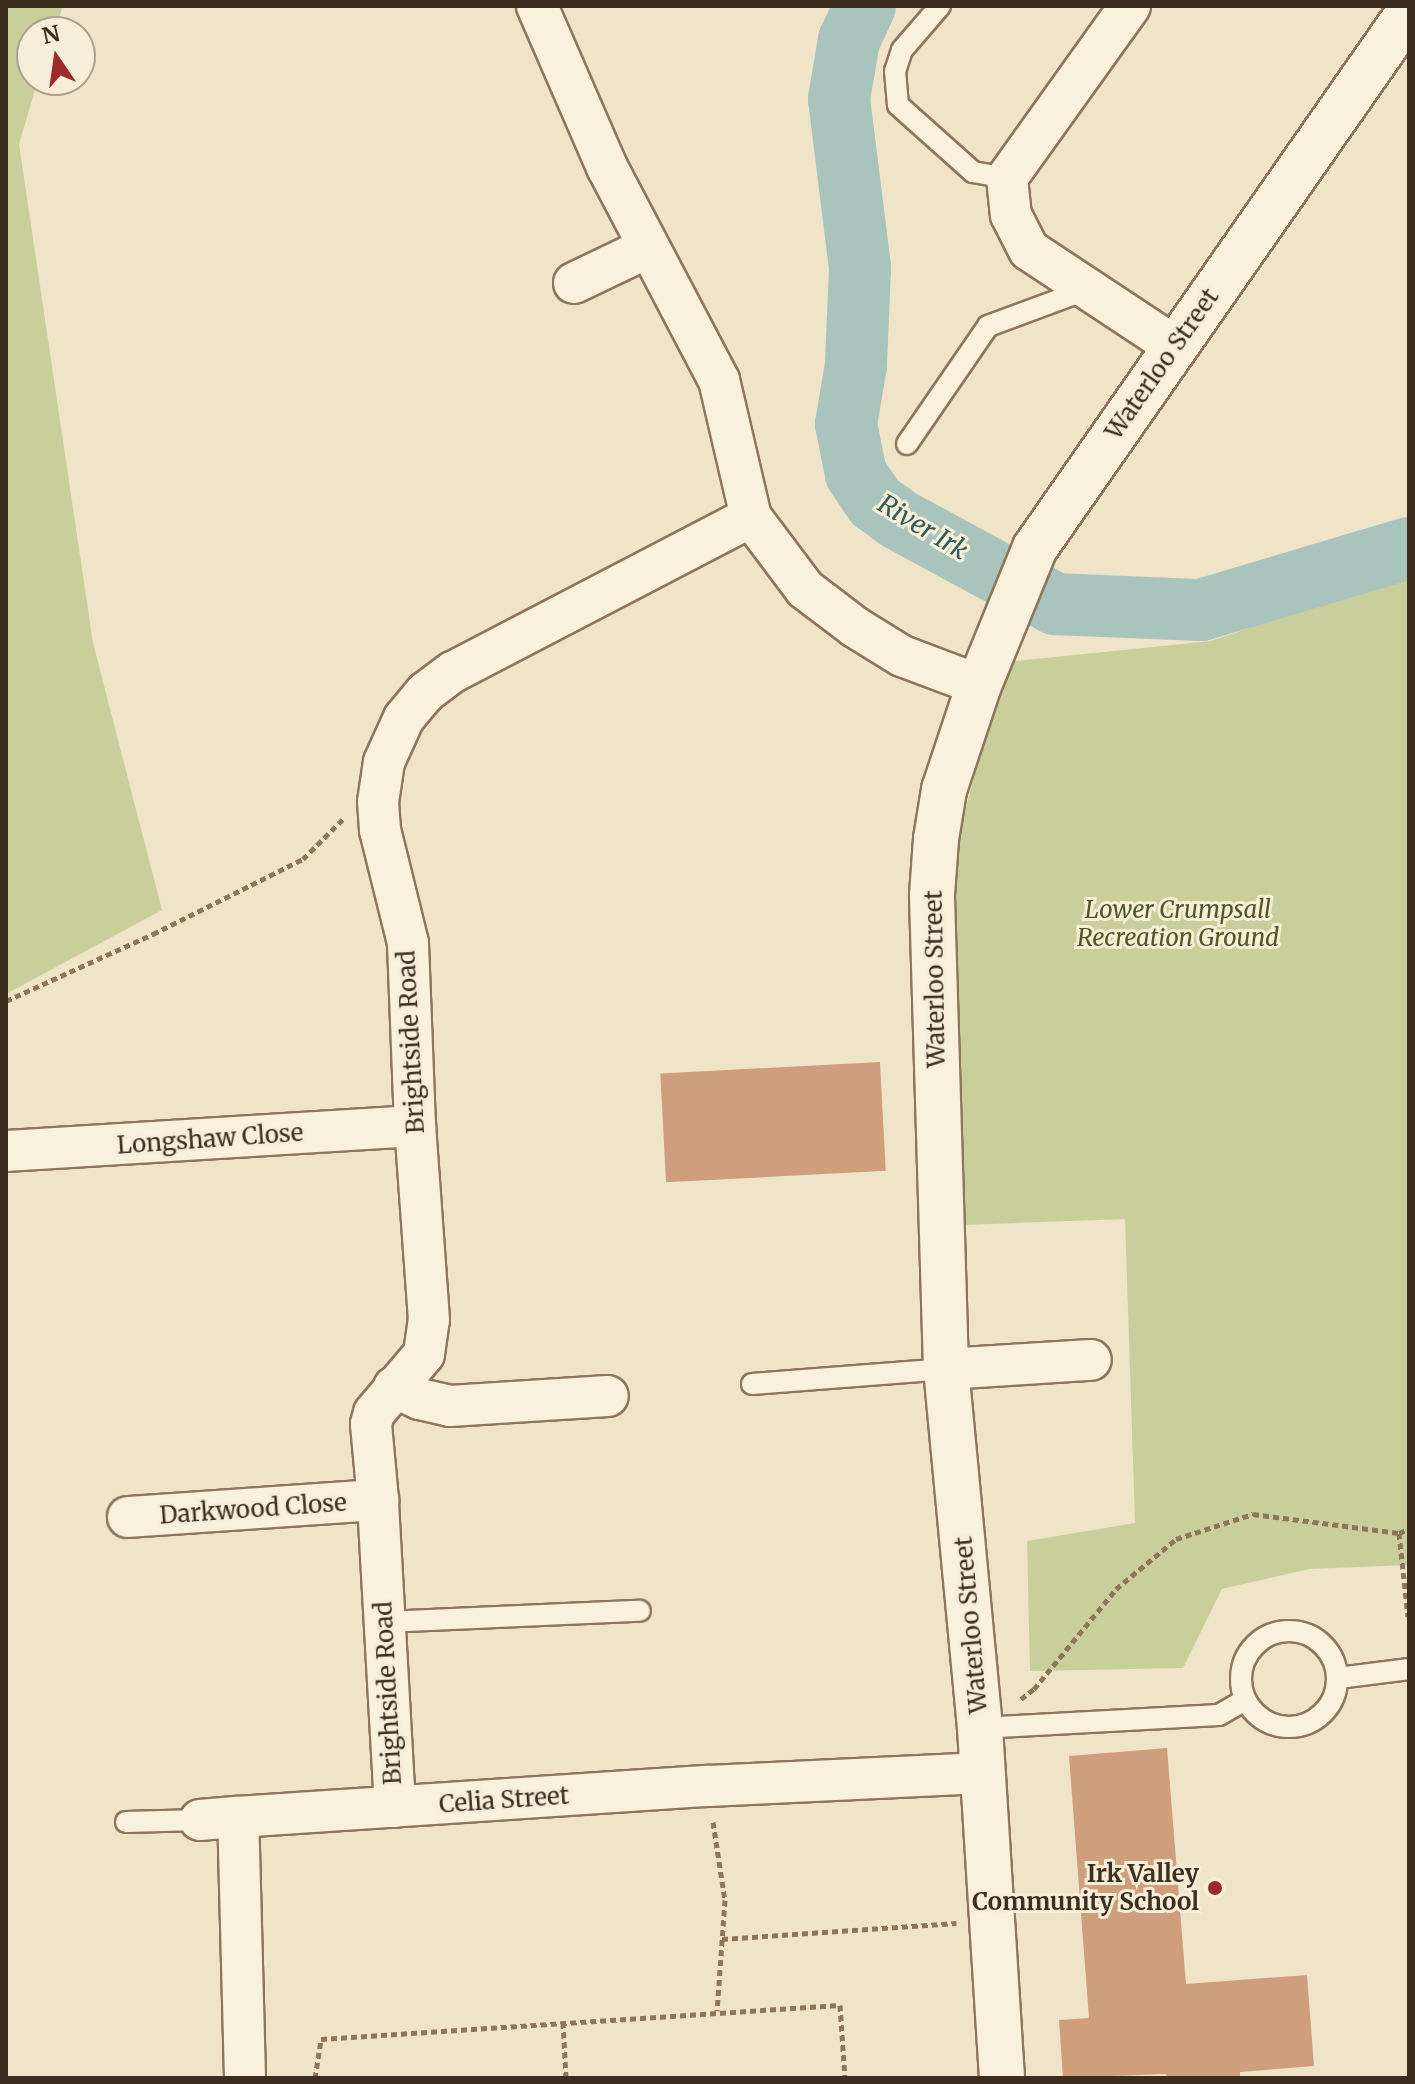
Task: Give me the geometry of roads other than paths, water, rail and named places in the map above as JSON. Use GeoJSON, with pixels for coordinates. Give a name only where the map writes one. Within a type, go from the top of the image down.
{"type":"FeatureCollection","features":[{"type":"Feature","properties":{"kind":"street"},"geometry":{"type":"LineString","coordinates":[[537,6],[607,167],[719,380],[751,517],[805,589],[855,627],[902,656],[979,685]]}},
{"type":"Feature","properties":{"kind":"street"},"geometry":{"type":"LineString","coordinates":[[1130,6],[1007,178],[1011,215],[1029,250],[1174,346]]}},
{"type":"Feature","properties":{"kind":"street","name":"Waterloo Street"},"geometry":{"type":"LineString","coordinates":[[1002,2078],[984,1773],[946,1369],[932,895],[944,790],[979,685],[1035,548],[1409,12]]}},
{"type":"Feature","properties":{"kind":"street"},"geometry":{"type":"LineString","coordinates":[[574,283],[647,248]]}},
{"type":"Feature","properties":{"kind":"street","name":"Brightside Road"},"geometry":{"type":"LineString","coordinates":[[395,1807],[371,1424],[374,1413],[424,1354],[429,1340],[415,1126],[408,943],[380,830],[378,802],[384,762],[404,718],[426,692],[453,672],[751,517]]}},
{"type":"Feature","properties":{"kind":"street","name":"Longshaw Close"},"geometry":{"type":"LineString","coordinates":[[6,1151],[415,1126]]}},
{"type":"Feature","properties":{"kind":"street"},"geometry":{"type":"LineString","coordinates":[[946,1369],[1091,1360]]}},
{"type":"Feature","properties":{"kind":"street"},"geometry":{"type":"LineString","coordinates":[[394,1387],[420,1399],[450,1406],[608,1396]]}},
{"type":"Feature","properties":{"kind":"street","name":"Darkwood Close"},"geometry":{"type":"LineString","coordinates":[[128,1517],[378,1500]]}},
{"type":"Feature","properties":{"kind":"street","name":"Celia Street"},"geometry":{"type":"LineString","coordinates":[[219,1819],[707,1786],[984,1773]]}},
{"type":"Feature","properties":{"kind":"street"},"geometry":{"type":"LineString","coordinates":[[219,1819],[245,2078]]}},
{"type":"Feature","properties":{"kind":"lane"},"geometry":{"type":"LineString","coordinates":[[940,6],[902,50],[895,71],[898,105],[973,172],[1007,178]]}},
{"type":"Feature","properties":{"kind":"lane"},"geometry":{"type":"LineString","coordinates":[[907,444],[988,326],[1088,289]]}},
{"type":"Feature","properties":{"kind":"lane"},"geometry":{"type":"LineString","coordinates":[[752,1384],[946,1369]]}},
{"type":"Feature","properties":{"kind":"lane"},"geometry":{"type":"LineString","coordinates":[[383,1622],[640,1611]]}},
{"type":"Feature","properties":{"kind":"lane"},"geometry":{"type":"LineString","coordinates":[[1300,1632],[1315,1638],[1334,1661],[1338,1678],[1328,1709],[1300,1726],[1284,1728],[1268,1723],[1245,1700],[1241,1670],[1256,1643],[1269,1634],[1300,1632]]}},
{"type":"Feature","properties":{"kind":"lane"},"geometry":{"type":"LineString","coordinates":[[1338,1678],[1409,1669]]}},
{"type":"Feature","properties":{"kind":"lane"},"geometry":{"type":"LineString","coordinates":[[980,1728],[1219,1715],[1245,1700]]}},
{"type":"Feature","properties":{"kind":"lane"},"geometry":{"type":"LineString","coordinates":[[126,1822],[219,1819]]}},
{"type":"Feature","properties":{"kind":"waterway","name":"River Irk"},"geometry":{"type":"LineString","coordinates":[[865,6],[849,40],[839,99],[860,268],[856,365],[846,424],[856,474],[875,502],[898,519],[1055,604],[1201,610],[1409,548]]}},
{"type":"Feature","properties":{"kind":"place","name":"Irk Valley Community School"},"geometry":{"type":"Point","coordinates":[1215,1888]}},
{"type":"Feature","properties":{"kind":"park label","name":"Lower Crumpsall Recreation Ground"},"geometry":{"type":"Point","coordinates":[1178,924]}}]}
